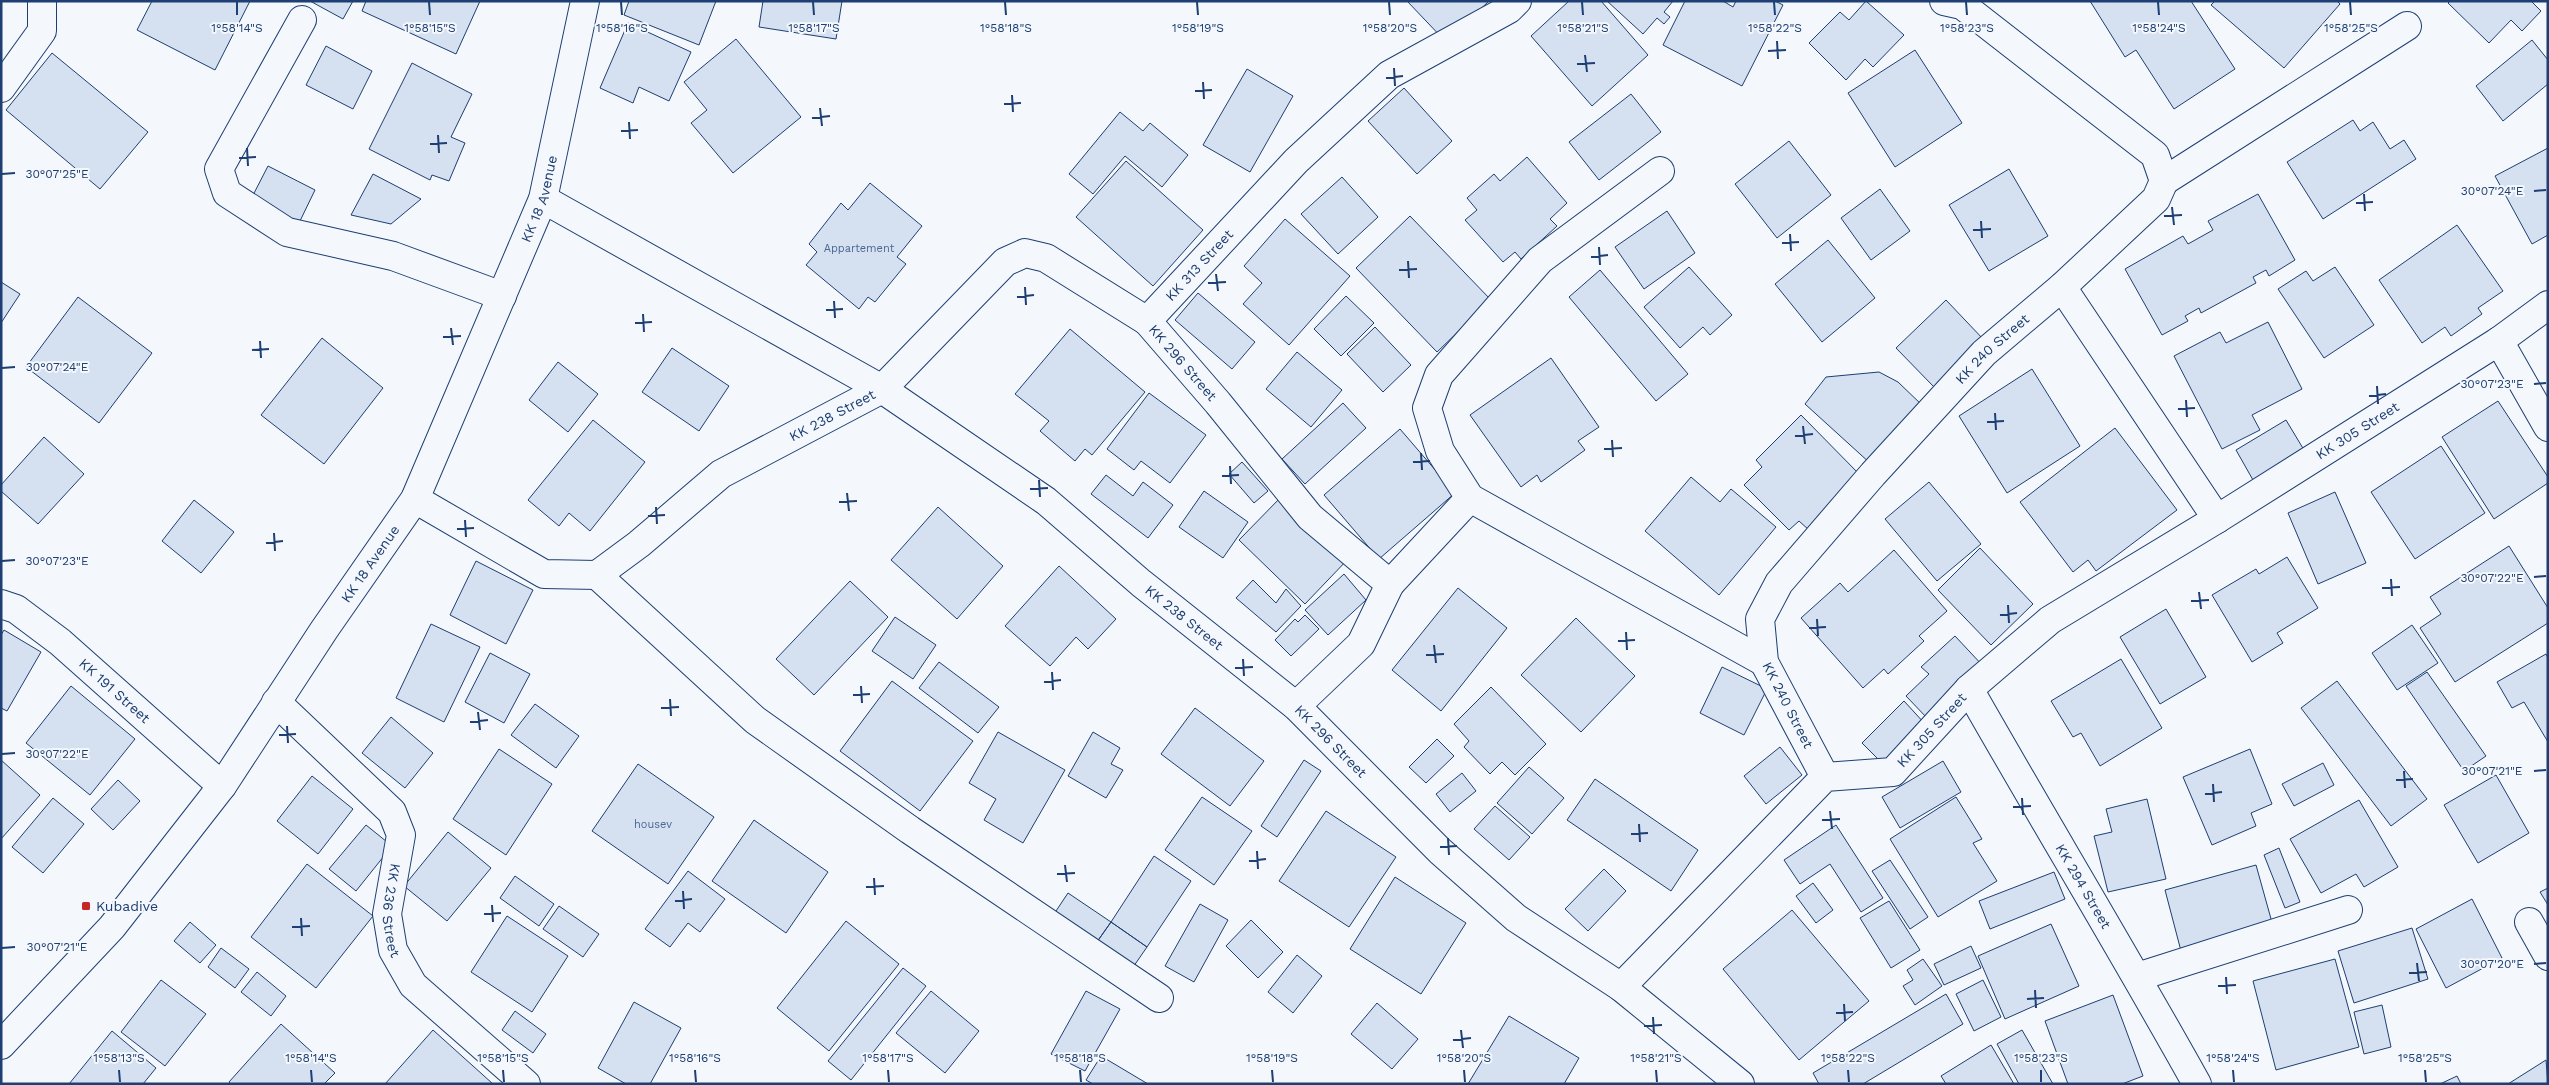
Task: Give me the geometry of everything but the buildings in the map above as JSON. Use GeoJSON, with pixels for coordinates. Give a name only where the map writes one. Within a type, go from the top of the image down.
{"type":"FeatureCollection","features":[{"type":"Feature","properties":{"kind":"street"},"geometry":{"type":"LineString","coordinates":[[1,88],[42,31],[42,1]]}},
{"type":"Feature","properties":{"kind":"street","name":"KK 18 Avenue"},"geometry":{"type":"LineString","coordinates":[[1,1045],[112,927],[222,786],[276,702],[415,499],[542,199],[585,1]]}},
{"type":"Feature","properties":{"kind":"street","name":"KK 313 Street"},"geometry":{"type":"LineString","coordinates":[[1147,321],[1296,161],[1389,75],[1509,8],[1517,1]]}},
{"type":"Feature","properties":{"kind":"street"},"geometry":{"type":"LineString","coordinates":[[1958,2],[2155,155],[2164,180],[2407,26]]}},
{"type":"Feature","properties":{"kind":"street"},"geometry":{"type":"LineString","coordinates":[[302,20],[219,169],[227,193],[287,232],[393,256],[502,296]]}},
{"type":"Feature","properties":{"kind":"street"},"geometry":{"type":"LineString","coordinates":[[1660,171],[1540,260],[1439,375],[1427,408],[1440,451],[1470,498],[1764,662]]}},
{"type":"Feature","properties":{"kind":"street","name":"KK 240 Street"},"geometry":{"type":"LineString","coordinates":[[1825,777],[1764,662],[1760,619],[1778,583],[1873,474],[1984,353],[2062,286],[2156,199],[2164,180]]}},
{"type":"Feature","properties":{"kind":"street"},"geometry":{"type":"LineString","coordinates":[[542,199],[882,389],[1005,262],[1025,252],[1046,258],[1147,321]]}},
{"type":"Feature","properties":{"kind":"street"},"geometry":{"type":"LineString","coordinates":[[2062,286],[2217,519]]}},
{"type":"Feature","properties":{"kind":"street","name":"KK 305 Street"},"geometry":{"type":"LineString","coordinates":[[1825,777],[1893,772],[1969,689],[2050,620],[2217,519],[2499,341],[2548,305]]}},
{"type":"Feature","properties":{"kind":"street","name":"KK 296 Street"},"geometry":{"type":"LineString","coordinates":[[1147,321],[1218,403],[1310,517],[1390,584],[1361,644],[1296,706],[1440,851],[1516,918],[1621,987],[1740,1084]]}},
{"type":"Feature","properties":{"kind":"street"},"geometry":{"type":"LineString","coordinates":[[2499,341],[2548,427]]}},
{"type":"Feature","properties":{"kind":"street","name":"KK 238 Street"},"geometry":{"type":"LineString","coordinates":[[597,575],[638,544],[721,474],[882,389],[1046,501],[1141,583],[1296,706]]}},
{"type":"Feature","properties":{"kind":"street"},"geometry":{"type":"LineString","coordinates":[[1390,584],[1470,498]]}},
{"type":"Feature","properties":{"kind":"street"},"geometry":{"type":"LineString","coordinates":[[415,499],[544,574],[597,575],[755,720],[918,835],[1159,998]]}},
{"type":"Feature","properties":{"kind":"street","name":"KK 191 Street"},"geometry":{"type":"LineString","coordinates":[[1,604],[16,609],[60,642],[222,786]]}},
{"type":"Feature","properties":{"kind":"street","name":"KK 294 Street"},"geometry":{"type":"LineString","coordinates":[[1969,689],[2055,840],[2138,977],[2197,1084]]}},
{"type":"Feature","properties":{"kind":"street","name":"KK 236 Street"},"geometry":{"type":"LineString","coordinates":[[276,702],[392,812],[401,835],[387,914],[393,950],[413,985],[526,1084]]}},
{"type":"Feature","properties":{"kind":"street"},"geometry":{"type":"LineString","coordinates":[[1621,987],[1825,777]]}},
{"type":"Feature","properties":{"kind":"street"},"geometry":{"type":"LineString","coordinates":[[2138,977],[2348,910]]}},
{"type":"Feature","properties":{"kind":"street"},"geometry":{"type":"LineString","coordinates":[[2529,922],[2548,956]]}},
{"type":"Feature","properties":{"kind":"place","name":"Kubadive"},"geometry":{"type":"Point","coordinates":[86,906]}}]}
